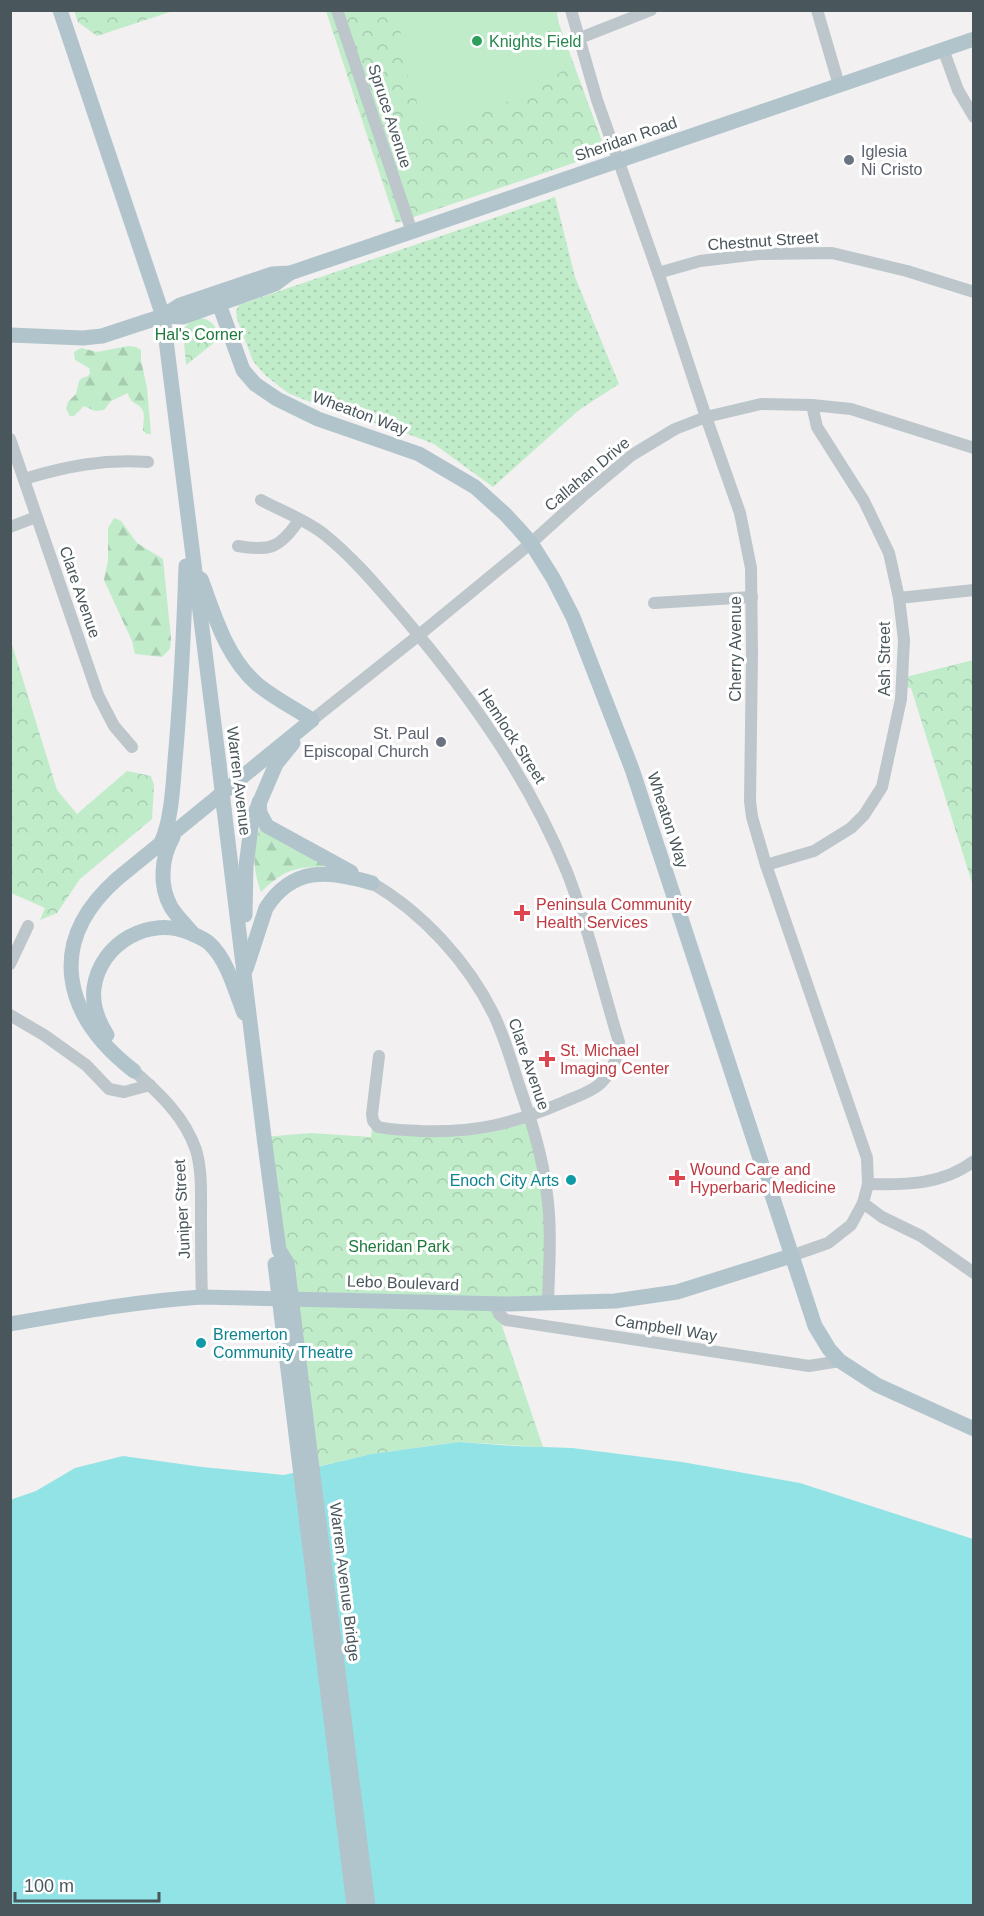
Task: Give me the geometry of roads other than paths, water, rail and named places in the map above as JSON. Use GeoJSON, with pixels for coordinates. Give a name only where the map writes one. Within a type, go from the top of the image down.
{"type":"FeatureCollection","features":[{"type":"Feature","properties":{"kind":"main road"},"geometry":{"type":"LineString","coordinates":[[60,10],[163,316]]}},
{"type":"Feature","properties":{"kind":"main road","name":"Sheridan Road"},"geometry":{"type":"LineString","coordinates":[[10,335],[83,338],[102,336],[163,316],[180,305],[272,274],[290,273],[974,39]]}},
{"type":"Feature","properties":{"kind":"main road","name":"Sheridan Road"},"geometry":{"type":"LineString","coordinates":[[163,316],[183,317],[275,284],[290,273]]}},
{"type":"Feature","properties":{"kind":"main road","name":"Wheaton Way"},"geometry":{"type":"LineString","coordinates":[[219,304],[243,370],[264,392],[318,419],[406,449],[438,465],[482,493],[531,543],[553,578],[573,617],[632,769],[815,1326],[829,1349],[840,1361],[877,1385],[974,1429]]}},
{"type":"Feature","properties":{"kind":"main road","name":"Warren Avenue"},"geometry":{"type":"LineString","coordinates":[[163,316],[280,1259]]}},
{"type":"Feature","properties":{"kind":"main road"},"geometry":{"type":"LineString","coordinates":[[160,846],[168,816],[176,753],[183,658],[188,515]]}},
{"type":"Feature","properties":{"kind":"main road"},"geometry":{"type":"LineString","coordinates":[[192,556],[224,637],[237,662],[261,687],[312,720]]}},
{"type":"Feature","properties":{"kind":"main road"},"geometry":{"type":"LineString","coordinates":[[245,975],[246,866],[250,828],[276,764],[312,720]]}},
{"type":"Feature","properties":{"kind":"main road"},"geometry":{"type":"LineString","coordinates":[[134,1071],[96,1035],[80,1009],[71,974],[73,948],[81,923],[94,901],[117,879],[312,720]]}},
{"type":"Feature","properties":{"kind":"main road"},"geometry":{"type":"LineString","coordinates":[[259,802],[260,813],[267,826],[372,883]]}},
{"type":"Feature","properties":{"kind":"main road"},"geometry":{"type":"LineString","coordinates":[[177,830],[169,843],[164,860],[164,888],[171,907],[194,934]]}},
{"type":"Feature","properties":{"kind":"main road"},"geometry":{"type":"LineString","coordinates":[[245,975],[266,908],[286,885],[300,878],[319,874],[345,875],[372,883]]}},
{"type":"Feature","properties":{"kind":"main road"},"geometry":{"type":"LineString","coordinates":[[134,1071],[100,1025],[94,1000],[97,976],[110,952],[131,935],[156,928],[173,928],[194,934],[210,944],[226,968],[251,1033]]}},
{"type":"Feature","properties":{"kind":"main road","name":"Lebo Boulevard"},"geometry":{"type":"LineString","coordinates":[[10,1324],[117,1305],[201,1297],[495,1304],[615,1301],[661,1296],[791,1256]]}},
{"type":"Feature","properties":{"kind":"main road","name":"Warren Avenue Bridge"},"geometry":{"type":"LineString","coordinates":[[280,1259],[354,1905]]}},
{"type":"Feature","properties":{"kind":"main road","name":"Warren Avenue Bridge"},"geometry":{"type":"LineString","coordinates":[[280,1259],[368,1905]]}},
{"type":"Feature","properties":{"kind":"street","name":"Spruce Avenue"},"geometry":{"type":"LineString","coordinates":[[337,10],[412,232]]}},
{"type":"Feature","properties":{"kind":"street","name":"Cherry Avenue"},"geometry":{"type":"LineString","coordinates":[[571,10],[617,160],[740,513],[751,564],[750,801],[752,817],[766,865],[867,1158],[868,1184],[863,1203],[851,1225],[828,1243],[791,1256]]}},
{"type":"Feature","properties":{"kind":"street"},"geometry":{"type":"LineString","coordinates":[[580,38],[651,10]]}},
{"type":"Feature","properties":{"kind":"street"},"geometry":{"type":"LineString","coordinates":[[817,10],[839,85]]}},
{"type":"Feature","properties":{"kind":"street"},"geometry":{"type":"LineString","coordinates":[[943,49],[958,90],[974,117]]}},
{"type":"Feature","properties":{"kind":"street","name":"Chestnut Street"},"geometry":{"type":"LineString","coordinates":[[658,273],[700,261],[786,253],[832,253],[907,271],[974,292]]}},
{"type":"Feature","properties":{"kind":"street","name":"Callahan Drive"},"geometry":{"type":"LineString","coordinates":[[312,720],[531,543],[583,496],[636,453],[675,429],[706,417],[761,404],[812,405],[852,409],[974,448]]}},
{"type":"Feature","properties":{"kind":"street","name":"Ash Street"},"geometry":{"type":"LineString","coordinates":[[766,865],[814,851],[845,832],[864,815],[882,787],[901,699],[904,640],[889,553],[864,501],[817,426],[812,405]]}},
{"type":"Feature","properties":{"kind":"street","name":"Clare Avenue"},"geometry":{"type":"LineString","coordinates":[[10,439],[98,695],[117,731],[132,747]]}},
{"type":"Feature","properties":{"kind":"street"},"geometry":{"type":"LineString","coordinates":[[24,479],[74,465],[116,461],[148,462]]}},
{"type":"Feature","properties":{"kind":"street","name":"Hemlock Street"},"geometry":{"type":"LineString","coordinates":[[261,500],[323,533],[362,568],[466,694],[520,774],[549,830],[571,884],[619,1042],[615,1064],[599,1085],[530,1116]]}},
{"type":"Feature","properties":{"kind":"street"},"geometry":{"type":"LineString","coordinates":[[10,527],[36,517]]}},
{"type":"Feature","properties":{"kind":"street"},"geometry":{"type":"LineString","coordinates":[[238,546],[259,550],[274,545],[285,539],[299,520]]}},
{"type":"Feature","properties":{"kind":"street"},"geometry":{"type":"LineString","coordinates":[[898,598],[974,590]]}},
{"type":"Feature","properties":{"kind":"street"},"geometry":{"type":"LineString","coordinates":[[654,603],[752,597]]}},
{"type":"Feature","properties":{"kind":"street","name":"Clare Avenue"},"geometry":{"type":"LineString","coordinates":[[372,883],[399,901],[434,932],[480,990],[501,1030],[541,1154],[549,1204],[548,1304]]}},
{"type":"Feature","properties":{"kind":"street"},"geometry":{"type":"LineString","coordinates":[[10,964],[28,926]]}},
{"type":"Feature","properties":{"kind":"street"},"geometry":{"type":"LineString","coordinates":[[10,1015],[44,1035],[86,1065],[109,1089],[124,1092],[150,1085]]}},
{"type":"Feature","properties":{"kind":"street"},"geometry":{"type":"LineString","coordinates":[[379,1056],[372,1114],[372,1121],[378,1127],[444,1132],[494,1126],[530,1116]]}},
{"type":"Feature","properties":{"kind":"street"},"geometry":{"type":"LineString","coordinates":[[134,1071],[150,1085]]}},
{"type":"Feature","properties":{"kind":"street","name":"Juniper Street"},"geometry":{"type":"LineString","coordinates":[[150,1085],[178,1116],[196,1150],[201,1188],[201,1297]]}},
{"type":"Feature","properties":{"kind":"street"},"geometry":{"type":"LineString","coordinates":[[868,1184],[904,1185],[931,1182],[974,1161]]}},
{"type":"Feature","properties":{"kind":"street"},"geometry":{"type":"LineString","coordinates":[[863,1203],[882,1217],[921,1236],[974,1273]]}},
{"type":"Feature","properties":{"kind":"street","name":"Campbell Way"},"geometry":{"type":"LineString","coordinates":[[495,1304],[499,1314],[506,1320],[809,1365],[840,1361]]}},
{"type":"Feature","properties":{"kind":"water"},"geometry":{"type":"Polygon","coordinates":[[[459,1442],[572,1448],[682,1462],[800,1483],[973,1539],[973,1905],[11,1905],[10,1500],[36,1491],[75,1468],[123,1456],[284,1475],[371,1454],[459,1442]]]}},
{"type":"Feature","properties":{"kind":"place","name":"Knights Field"},"geometry":{"type":"Point","coordinates":[477,41]}},
{"type":"Feature","properties":{"kind":"place","name":"Iglesia Ni Cristo"},"geometry":{"type":"Point","coordinates":[849,160]}},
{"type":"Feature","properties":{"kind":"place","name":"St. Paul Episcopal Church"},"geometry":{"type":"Point","coordinates":[441,742]}},
{"type":"Feature","properties":{"kind":"place","name":"Peninsula Community Health Services"},"geometry":{"type":"Point","coordinates":[522,913]}},
{"type":"Feature","properties":{"kind":"place","name":"St. Michael Imaging Center"},"geometry":{"type":"Point","coordinates":[547,1059]}},
{"type":"Feature","properties":{"kind":"place","name":"Wound Care and Hyperbaric Medicine"},"geometry":{"type":"Point","coordinates":[677,1178]}},
{"type":"Feature","properties":{"kind":"place","name":"Enoch City Arts"},"geometry":{"type":"Point","coordinates":[571,1180]}},
{"type":"Feature","properties":{"kind":"place","name":"Bremerton Community Theatre"},"geometry":{"type":"Point","coordinates":[201,1343]}},
{"type":"Feature","properties":{"kind":"park label","name":"Hal's Corner"},"geometry":{"type":"Point","coordinates":[199,334]}},
{"type":"Feature","properties":{"kind":"park label","name":"Sheridan Park"},"geometry":{"type":"Point","coordinates":[399,1246]}}]}
